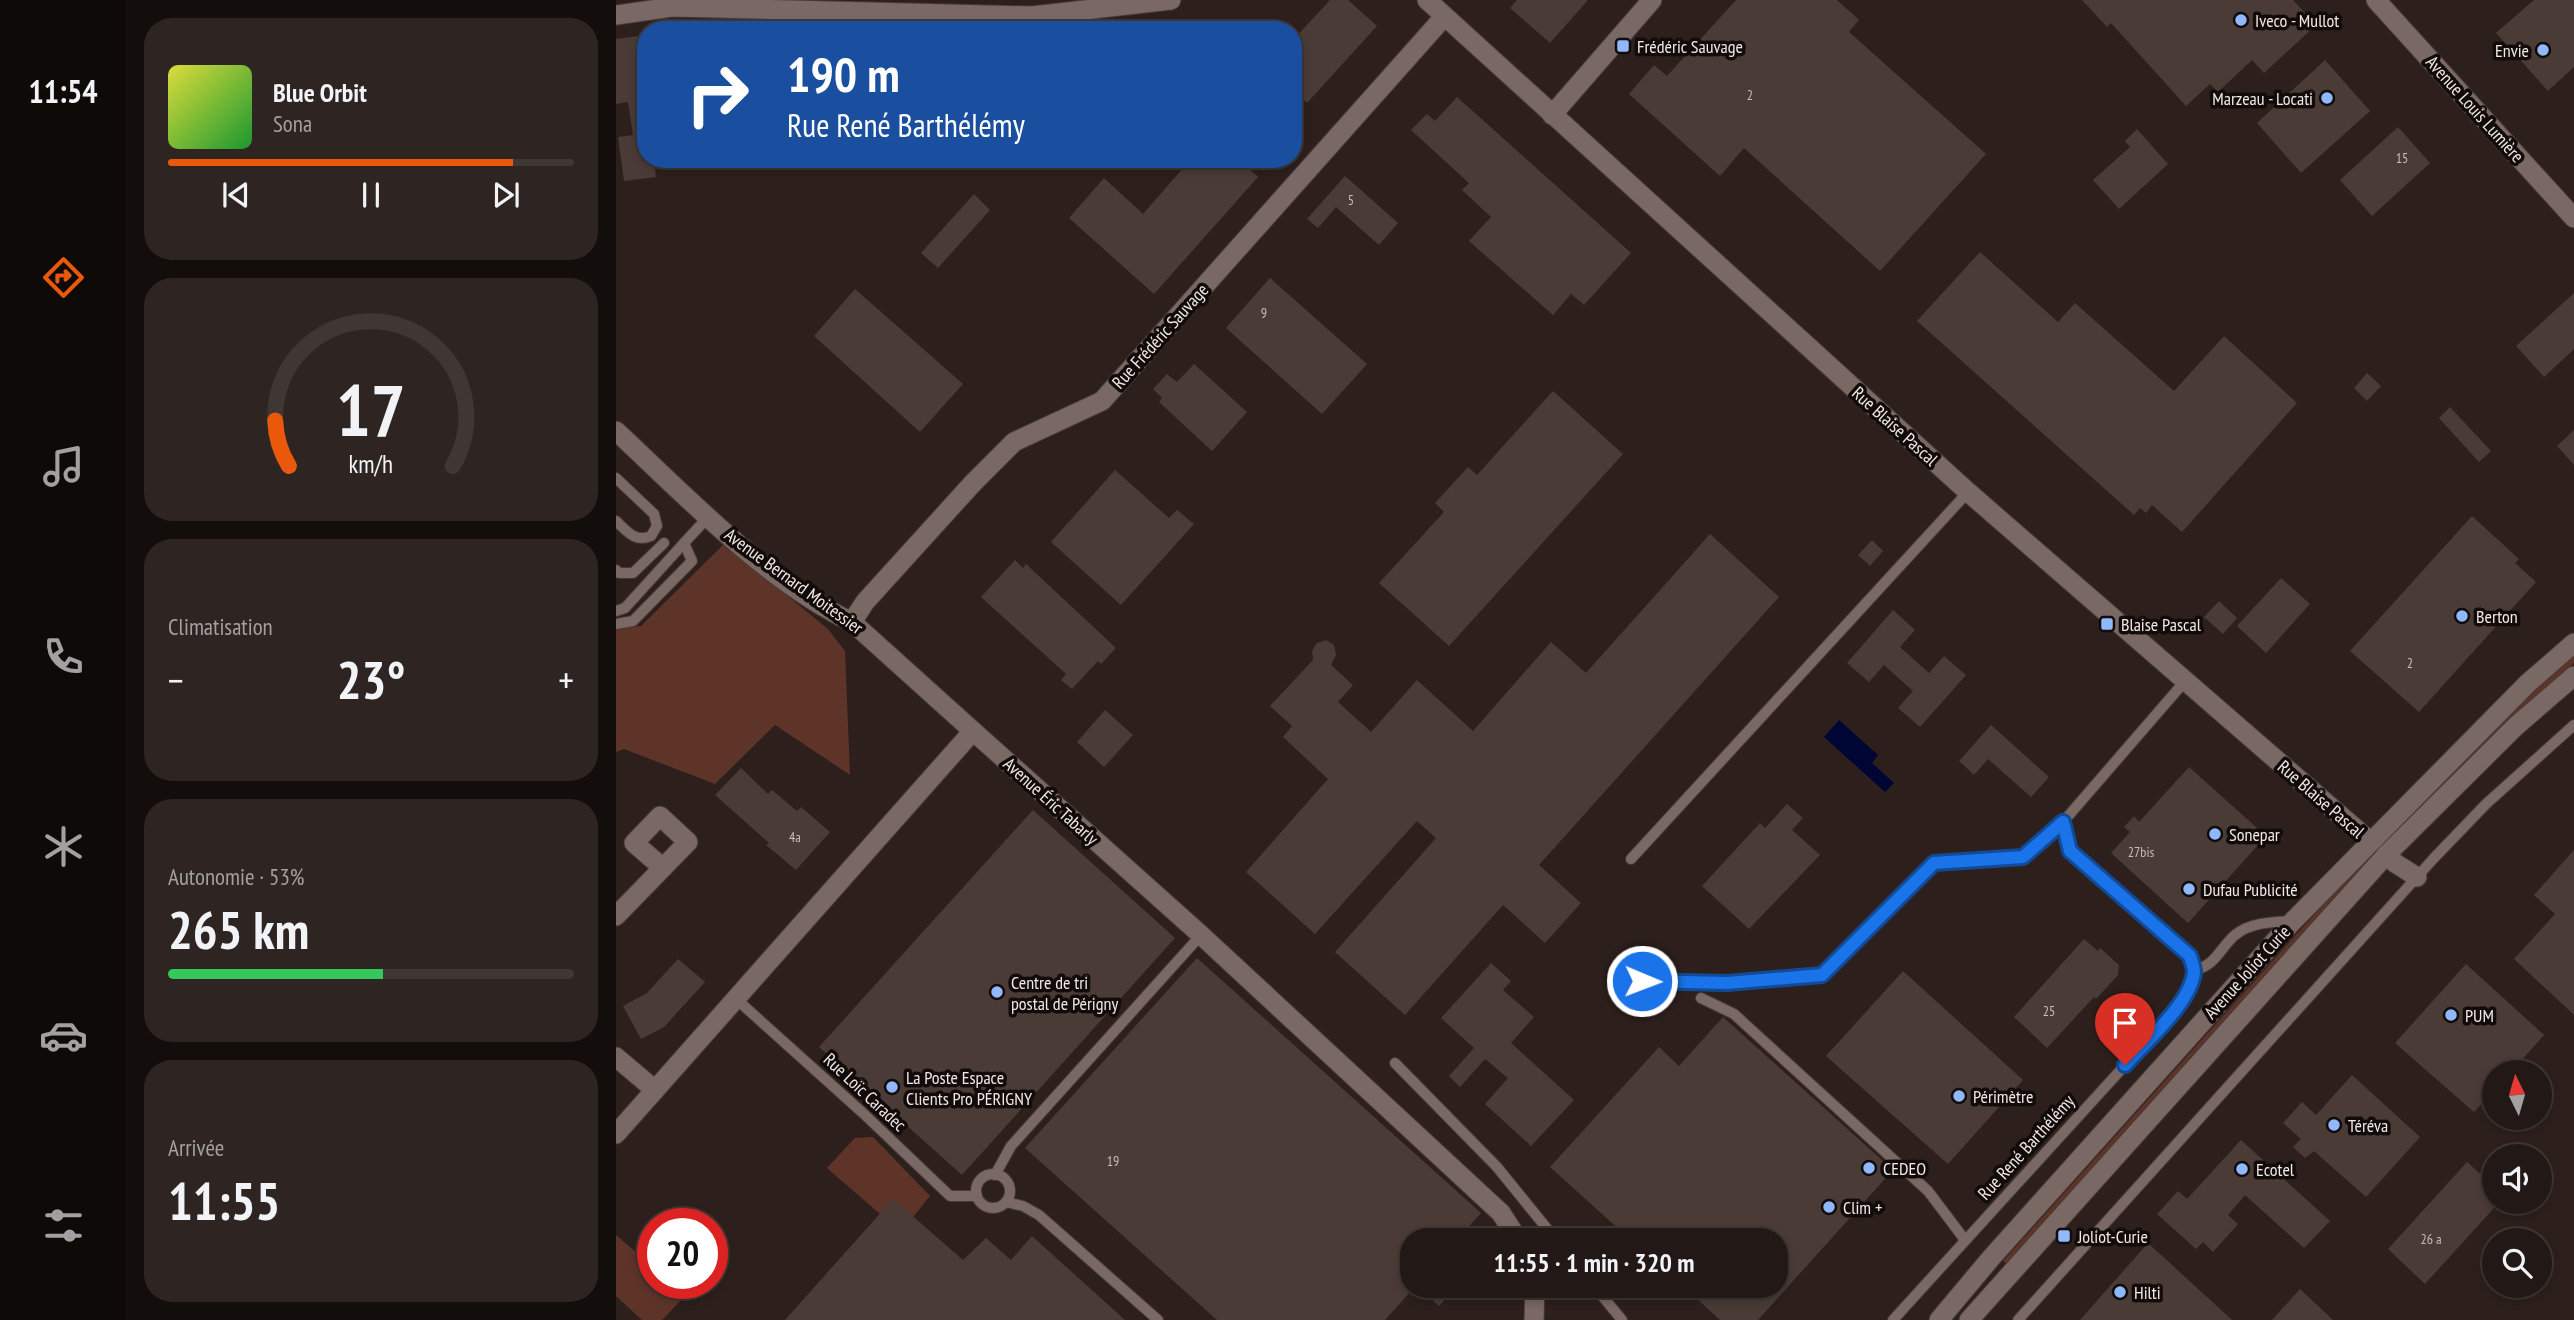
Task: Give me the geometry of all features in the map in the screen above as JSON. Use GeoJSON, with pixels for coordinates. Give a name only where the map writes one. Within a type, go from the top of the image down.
{"type":"FeatureCollection","features":[{"type":"Feature","properties":{"kind":"street"},"geometry":{"type":"LineString","coordinates":[[616,15],[655,4],[1031,16],[1171,0]]}},
{"type":"Feature","properties":{"kind":"street","name":"Rue Blaise Pascal"},"geometry":{"type":"LineString","coordinates":[[1426,0],[1968,492],[2395,863],[2417,877]]}},
{"type":"Feature","properties":{"kind":"street"},"geometry":{"type":"LineString","coordinates":[[1552,115],[1652,0]]}},
{"type":"Feature","properties":{"kind":"street","name":"Avenue Louis Lumière"},"geometry":{"type":"LineString","coordinates":[[2376,0],[2574,218]]}},
{"type":"Feature","properties":{"kind":"street","name":"Rue Frédéric Sauvage"},"geometry":{"type":"LineString","coordinates":[[852,622],[865,602],[1014,442],[1102,401],[1444,16]]}},
{"type":"Feature","properties":{"kind":"street","name":"Avenue Bernard Moitessier"},"geometry":{"type":"LineString","coordinates":[[616,430],[767,566],[831,612],[852,622],[973,731]]}},
{"type":"Feature","properties":{"kind":"street","name":"Avenue Joliot Curie"},"geometry":{"type":"LineString","coordinates":[[1969,1320],[2379,848],[2528,684],[2574,643]]}},
{"type":"Feature","properties":{"kind":"street","name":"Avenue Joliot Curie"},"geometry":{"type":"LineString","coordinates":[[1939,1320],[1991,1258],[2293,921],[2574,676]]}},
{"type":"Feature","properties":{"kind":"street"},"geometry":{"type":"LineString","coordinates":[[616,1134],[973,731]]}},
{"type":"Feature","properties":{"kind":"street","name":"Avenue Éric Tabarly"},"geometry":{"type":"LineString","coordinates":[[973,731],[1201,935],[1501,1213],[1511,1228]]}},
{"type":"Feature","properties":{"kind":"street"},"geometry":{"type":"LineString","coordinates":[[616,916],[663,868]]}},
{"type":"Feature","properties":{"kind":"street"},"geometry":{"type":"LineString","coordinates":[[616,1056],[655,1090]]}},
{"type":"Feature","properties":{"kind":"street"},"geometry":{"type":"LineString","coordinates":[[1534,1320],[1535,1298]]}},
{"type":"Feature","properties":{"kind":"lane"},"geometry":{"type":"LineString","coordinates":[[616,478],[654,514],[657,526],[651,536]]}},
{"type":"Feature","properties":{"kind":"lane"},"geometry":{"type":"LineString","coordinates":[[1631,859],[1968,492]]}},
{"type":"Feature","properties":{"kind":"lane"},"geometry":{"type":"LineString","coordinates":[[616,611],[625,608],[709,516]]}},
{"type":"Feature","properties":{"kind":"lane"},"geometry":{"type":"LineString","coordinates":[[616,521],[633,537],[639,539],[651,536],[664,543],[684,543]]}},
{"type":"Feature","properties":{"kind":"lane"},"geometry":{"type":"LineString","coordinates":[[616,570],[619,573],[633,573],[664,543]]}},
{"type":"Feature","properties":{"kind":"lane"},"geometry":{"type":"LineString","coordinates":[[616,624],[633,621],[692,561],[684,543]]}},
{"type":"Feature","properties":{"kind":"lane"},"geometry":{"type":"LineString","coordinates":[[1642,981],[1727,983],[1822,975],[1934,863],[2023,857],[2063,822],[2186,680]]}},
{"type":"Feature","properties":{"kind":"lane"},"geometry":{"type":"LineString","coordinates":[[2018,1320],[2417,877],[2486,804],[2574,725]]}},
{"type":"Feature","properties":{"kind":"lane"},"geometry":{"type":"LineString","coordinates":[[2063,822],[2070,851],[2190,956],[2194,970],[2204,968],[2217,959],[2236,934],[2266,922],[2293,921]]}},
{"type":"Feature","properties":{"kind":"lane"},"geometry":{"type":"LineString","coordinates":[[995,1175],[1011,1146],[1201,935]]}},
{"type":"Feature","properties":{"kind":"lane","name":"Rue René Barthélémy"},"geometry":{"type":"LineString","coordinates":[[1893,1320],[2178,1007],[2194,970]]}},
{"type":"Feature","properties":{"kind":"lane","name":"Rue Loïc Caradec"},"geometry":{"type":"LineString","coordinates":[[735,998],[950,1196],[977,1196]]}},
{"type":"Feature","properties":{"kind":"lane"},"geometry":{"type":"LineString","coordinates":[[1701,998],[1734,1014],[1918,1181],[1965,1240]]}},
{"type":"Feature","properties":{"kind":"lane"},"geometry":{"type":"LineString","coordinates":[[1395,1063],[1497,1167],[1546,1228]]}},
{"type":"Feature","properties":{"kind":"lane"},"geometry":{"type":"LineString","coordinates":[[995,1175],[1007,1183],[1010,1192],[1006,1202],[997,1208],[987,1207],[977,1196],[977,1185],[985,1177],[995,1175]]}},
{"type":"Feature","properties":{"kind":"lane"},"geometry":{"type":"LineString","coordinates":[[1006,1202],[1023,1206],[1039,1215],[1158,1320]]}},
{"type":"Feature","properties":{"kind":"lane"},"geometry":{"type":"LineString","coordinates":[[1604,1298],[1622,1320]]}},
{"type":"Feature","properties":{"kind":"shaded area"},"geometry":{"type":"Polygon","coordinates":[[[724,544],[828,629],[845,651],[850,775],[775,725],[715,784],[624,749],[616,752],[616,628],[641,626],[724,544]]]}},
{"type":"Feature","properties":{"kind":"shaded area"},"geometry":{"type":"Polygon","coordinates":[[[2574,655],[2574,663],[2483,745],[2396,832],[2008,1265],[2003,1261],[2348,877],[2494,728],[2574,655]]]}},
{"type":"Feature","properties":{"kind":"shaded area"},"geometry":{"type":"Polygon","coordinates":[[[873,1137],[930,1196],[913,1217],[880,1214],[827,1168],[855,1138],[873,1137]]]}},
{"type":"Feature","properties":{"kind":"shaded area"},"geometry":{"type":"Polygon","coordinates":[[[616,1235],[637,1253],[637,1299],[682,1299],[662,1320],[642,1320],[616,1296],[616,1235]]]}},
{"type":"Feature","properties":{"kind":"water"},"geometry":{"type":"Polygon","coordinates":[[[1839,720],[1878,755],[1872,763],[1894,783],[1885,792],[1824,737],[1839,720]]]}},
{"type":"Feature","properties":{"kind":"building"},"geometry":{"type":"Polygon","coordinates":[[[1330,0],[1348,0],[1377,26],[1307,103],[1302,98],[1302,30],[1330,0]]]}},
{"type":"Feature","properties":{"kind":"building"},"geometry":{"type":"Polygon","coordinates":[[[1517,0],[1588,0],[1550,43],[1510,8],[1517,0]]]}},
{"type":"Feature","properties":{"kind":"building"},"geometry":{"type":"Polygon","coordinates":[[[1736,0],[1837,0],[1859,20],[1849,32],[1986,154],[1880,271],[1744,148],[1720,176],[1629,94],[1654,65],[1667,76],[1736,0]]]}},
{"type":"Feature","properties":{"kind":"building"},"geometry":{"type":"Polygon","coordinates":[[[2082,0],[2293,0],[2316,25],[2264,73],[2252,60],[2218,92],[2210,84],[2186,106],[2111,23],[2107,27],[2082,0]]]}},
{"type":"Feature","properties":{"kind":"building","name":"Envie"},"geometry":{"type":"Polygon","coordinates":[[[2534,0],[2574,0],[2574,67],[2548,91],[2496,33],[2534,0]]]}},
{"type":"Feature","properties":{"kind":"building"},"geometry":{"type":"Polygon","coordinates":[[[637,36],[637,168],[655,168],[656,177],[624,181],[618,137],[633,135],[628,102],[616,104],[616,39],[637,36]]]}},
{"type":"Feature","properties":{"kind":"building"},"geometry":{"type":"Polygon","coordinates":[[[2325,60],[2370,111],[2301,173],[2257,123],[2325,60]]]}},
{"type":"Feature","properties":{"kind":"building"},"geometry":{"type":"Polygon","coordinates":[[[1457,97],[1631,253],[1584,305],[1571,294],[1553,315],[1469,241],[1491,217],[1462,190],[1469,183],[1411,130],[1427,114],[1435,121],[1457,97]]]}},
{"type":"Feature","properties":{"kind":"building"},"geometry":{"type":"Polygon","coordinates":[[[2398,127],[2430,163],[2372,216],[2340,180],[2398,127]]]}},
{"type":"Feature","properties":{"kind":"building"},"geometry":{"type":"Polygon","coordinates":[[[2137,129],[2168,164],[2119,209],[2093,180],[2130,147],[2125,141],[2137,129]]]}},
{"type":"Feature","properties":{"kind":"building"},"geometry":{"type":"Polygon","coordinates":[[[1183,168],[1248,168],[1258,177],[1154,294],[1069,218],[1104,178],[1143,214],[1183,168]]]}},
{"type":"Feature","properties":{"kind":"building"},"geometry":{"type":"Polygon","coordinates":[[[1345,176],[1398,223],[1379,245],[1336,207],[1318,228],[1307,219],[1345,176]]]}},
{"type":"Feature","properties":{"kind":"building"},"geometry":{"type":"Polygon","coordinates":[[[974,194],[990,210],[938,268],[921,253],[974,194]]]}},
{"type":"Feature","properties":{"kind":"building"},"geometry":{"type":"Polygon","coordinates":[[[1980,252],[2058,322],[2075,303],[2174,391],[2224,336],[2297,403],[2182,532],[2152,505],[2146,513],[2140,508],[2134,515],[1917,321],[1980,252]]]}},
{"type":"Feature","properties":{"kind":"building"},"geometry":{"type":"Polygon","coordinates":[[[1270,278],[1367,364],[1322,414],[1226,328],[1270,278]]]}},
{"type":"Feature","properties":{"kind":"building"},"geometry":{"type":"Polygon","coordinates":[[[855,289],[963,384],[920,432],[814,336],[855,289]]]}},
{"type":"Feature","properties":{"kind":"building"},"geometry":{"type":"Polygon","coordinates":[[[2574,293],[2574,349],[2544,377],[2516,346],[2574,293]]]}},
{"type":"Feature","properties":{"kind":"building"},"geometry":{"type":"Polygon","coordinates":[[[1194,364],[1247,412],[1212,451],[1159,402],[1162,398],[1153,389],[1167,374],[1177,382],[1194,364]]]}},
{"type":"Feature","properties":{"kind":"building"},"geometry":{"type":"Polygon","coordinates":[[[2367,373],[2381,386],[2367,401],[2354,388],[2367,373]]]}},
{"type":"Feature","properties":{"kind":"building"},"geometry":{"type":"Polygon","coordinates":[[[1553,391],[1623,454],[1449,646],[1379,583],[1444,512],[1435,503],[1468,467],[1477,475],[1553,391]]]}},
{"type":"Feature","properties":{"kind":"building"},"geometry":{"type":"Polygon","coordinates":[[[2450,407],[2491,451],[2479,462],[2439,418],[2450,407]]]}},
{"type":"Feature","properties":{"kind":"building"},"geometry":{"type":"Polygon","coordinates":[[[2574,430],[2574,465],[2557,446],[2574,430]]]}},
{"type":"Feature","properties":{"kind":"building"},"geometry":{"type":"Polygon","coordinates":[[[1115,470],[1169,518],[1177,510],[1194,524],[1121,605],[1051,542],[1115,470]]]}},
{"type":"Feature","properties":{"kind":"building"},"geometry":{"type":"Polygon","coordinates":[[[2472,516],[2519,559],[2515,563],[2536,582],[2419,712],[2350,651],[2472,516]]]}},
{"type":"Feature","properties":{"kind":"building"},"geometry":{"type":"Polygon","coordinates":[[[1710,534],[1779,597],[1539,865],[1581,903],[1545,943],[1503,905],[1405,1015],[1335,952],[1436,838],[1417,821],[1315,934],[1246,872],[1328,779],[1283,737],[1292,726],[1270,706],[1313,660],[1312,651],[1317,643],[1326,640],[1334,645],[1336,655],[1331,665],[1353,685],[1338,702],[1371,732],[1417,680],[1473,731],[1551,642],[1586,673],[1710,534]]]}},
{"type":"Feature","properties":{"kind":"building"},"geometry":{"type":"Polygon","coordinates":[[[1872,540],[1883,551],[1870,566],[1858,555],[1872,540]]]}},
{"type":"Feature","properties":{"kind":"building"},"geometry":{"type":"Polygon","coordinates":[[[1015,560],[1023,568],[1026,564],[1116,648],[1101,664],[1098,661],[1072,689],[1061,680],[1066,674],[981,597],[1015,560]]]}},
{"type":"Feature","properties":{"kind":"building"},"geometry":{"type":"Polygon","coordinates":[[[2281,578],[2310,604],[2266,653],[2237,626],[2281,578]]]}},
{"type":"Feature","properties":{"kind":"building"},"geometry":{"type":"Polygon","coordinates":[[[2219,601],[2237,618],[2223,634],[2204,617],[2219,601]]]}},
{"type":"Feature","properties":{"kind":"building"},"geometry":{"type":"Polygon","coordinates":[[[1893,610],[1915,630],[1900,647],[1929,673],[1944,656],[1966,675],[1920,727],[1898,708],[1913,691],[1884,665],[1869,682],[1847,663],[1893,610]]]}},
{"type":"Feature","properties":{"kind":"building"},"geometry":{"type":"Polygon","coordinates":[[[1105,710],[1133,735],[1104,767],[1077,742],[1105,710]]]}},
{"type":"Feature","properties":{"kind":"building"},"geometry":{"type":"Polygon","coordinates":[[[1991,725],[2049,777],[2031,797],[1988,759],[1974,775],[1959,761],[1991,725]]]}},
{"type":"Feature","properties":{"kind":"building"},"geometry":{"type":"Polygon","coordinates":[[[2189,767],[2266,836],[2188,923],[2111,853],[2130,832],[2124,827],[2134,816],[2139,822],[2189,767]]]}},
{"type":"Feature","properties":{"kind":"building"},"geometry":{"type":"Polygon","coordinates":[[[741,768],[768,794],[772,790],[797,811],[801,807],[830,832],[796,870],[715,795],[741,768]]]}},
{"type":"Feature","properties":{"kind":"building"},"geometry":{"type":"Polygon","coordinates":[[[1787,804],[1803,818],[1792,830],[1820,855],[1749,929],[1702,886],[1760,823],[1765,828],[1787,804]]]}},
{"type":"Feature","properties":{"kind":"building","name":"Centre de tri postal de Périgny"},"geometry":{"type":"Polygon","coordinates":[[[1033,810],[1175,938],[962,1175],[819,1047],[1033,810]]]}},
{"type":"Feature","properties":{"kind":"building"},"geometry":{"type":"Polygon","coordinates":[[[2574,850],[2574,1015],[2514,959],[2555,914],[2534,895],[2574,850]]]}},
{"type":"Feature","properties":{"kind":"building"},"geometry":{"type":"Polygon","coordinates":[[[2084,939],[2098,951],[2100,948],[2119,965],[2118,975],[2047,1048],[2014,1017],[2084,939]]]}},
{"type":"Feature","properties":{"kind":"building"},"geometry":{"type":"Polygon","coordinates":[[[1197,958],[1481,1213],[1468,1228],[1400,1228],[1400,1298],[1405,1298],[1385,1320],[1217,1320],[1025,1148],[1197,958]]]}},
{"type":"Feature","properties":{"kind":"building"},"geometry":{"type":"Polygon","coordinates":[[[678,959],[705,982],[664,1027],[641,1039],[623,1006],[647,993],[678,959]]]}},
{"type":"Feature","properties":{"kind":"building"},"geometry":{"type":"Polygon","coordinates":[[[1491,963],[1511,981],[1503,990],[1534,1017],[1511,1043],[1574,1100],[1531,1146],[1485,1104],[1508,1078],[1485,1059],[1460,1087],[1449,1076],[1474,1048],[1441,1018],[1491,963]]]}},
{"type":"Feature","properties":{"kind":"building"},"geometry":{"type":"Polygon","coordinates":[[[2466,964],[2544,1035],[2522,1060],[2482,1060],[2482,1104],[2474,1112],[2395,1043],[2466,964]]]}},
{"type":"Feature","properties":{"kind":"building"},"geometry":{"type":"Polygon","coordinates":[[[1903,971],[2023,1080],[1948,1164],[1826,1056],[1903,971]]]}},
{"type":"Feature","properties":{"kind":"building"},"geometry":{"type":"Polygon","coordinates":[[[1723,1017],[1893,1170],[1788,1287],[1788,1228],[1618,1228],[1550,1167],[1659,1047],[1679,1066],[1723,1017]]]}},
{"type":"Feature","properties":{"kind":"building"},"geometry":{"type":"Polygon","coordinates":[[[2352,1075],[2420,1137],[2366,1197],[2314,1151],[2305,1158],[2293,1147],[2301,1139],[2283,1123],[2302,1102],[2316,1115],[2352,1075]]]}},
{"type":"Feature","properties":{"kind":"building"},"geometry":{"type":"Polygon","coordinates":[[[2241,1140],[2330,1221],[2304,1248],[2245,1195],[2228,1215],[2238,1224],[2213,1252],[2203,1242],[2196,1249],[2157,1214],[2178,1191],[2187,1199],[2241,1140]]]}},
{"type":"Feature","properties":{"kind":"building"},"geometry":{"type":"Polygon","coordinates":[[[2467,1162],[2482,1175],[2482,1214],[2489,1214],[2425,1284],[2388,1249],[2467,1162]]]}},
{"type":"Feature","properties":{"kind":"building"},"geometry":{"type":"Polygon","coordinates":[[[893,1199],[963,1260],[986,1238],[1011,1260],[1032,1236],[1125,1320],[785,1320],[893,1199]]]}},
{"type":"Feature","properties":{"kind":"building"},"geometry":{"type":"Polygon","coordinates":[[[2148,1243],[2232,1320],[2080,1320],[2148,1243]]]}},
{"type":"Feature","properties":{"kind":"building"},"geometry":{"type":"Polygon","coordinates":[[[2300,1289],[2333,1320],[2272,1320],[2300,1289]]]}},
{"type":"Feature","properties":{"kind":"building"},"geometry":{"type":"Polygon","coordinates":[[[1430,1298],[1446,1298],[1439,1306],[1430,1298]]]}},
{"type":"Feature","properties":{"kind":"building"},"geometry":{"type":"Polygon","coordinates":[[[1696,1298],[1778,1298],[1758,1320],[1720,1320],[1696,1298]]]}},
{"type":"Feature","properties":{"kind":"place","name":"Iveco - Mullot"},"geometry":{"type":"Point","coordinates":[2241,20]}},
{"type":"Feature","properties":{"kind":"place","name":"Frédéric Sauvage"},"geometry":{"type":"Point","coordinates":[1623,46]}},
{"type":"Feature","properties":{"kind":"place","name":"Envie"},"geometry":{"type":"Point","coordinates":[2543,50]}},
{"type":"Feature","properties":{"kind":"place","name":"Marzeau - Locati"},"geometry":{"type":"Point","coordinates":[2327,98]}},
{"type":"Feature","properties":{"kind":"place","name":"Berton"},"geometry":{"type":"Point","coordinates":[2462,616]}},
{"type":"Feature","properties":{"kind":"place","name":"Blaise Pascal"},"geometry":{"type":"Point","coordinates":[2107,624]}},
{"type":"Feature","properties":{"kind":"place","name":"Sonepar"},"geometry":{"type":"Point","coordinates":[2215,834]}},
{"type":"Feature","properties":{"kind":"place","name":"Dufau Publicité"},"geometry":{"type":"Point","coordinates":[2189,889]}},
{"type":"Feature","properties":{"kind":"place","name":"Centre de tri postal de Périgny"},"geometry":{"type":"Point","coordinates":[997,992]}},
{"type":"Feature","properties":{"kind":"place","name":"PUM"},"geometry":{"type":"Point","coordinates":[2451,1015]}},
{"type":"Feature","properties":{"kind":"place","name":"La Poste Espace Clients Pro PÉRIGNY"},"geometry":{"type":"Point","coordinates":[892,1087]}},
{"type":"Feature","properties":{"kind":"place","name":"Périmètre"},"geometry":{"type":"Point","coordinates":[1959,1096]}},
{"type":"Feature","properties":{"kind":"place","name":"Téréva"},"geometry":{"type":"Point","coordinates":[2334,1125]}},
{"type":"Feature","properties":{"kind":"place","name":"CEDEO"},"geometry":{"type":"Point","coordinates":[1869,1168]}},
{"type":"Feature","properties":{"kind":"place","name":"Ecotel"},"geometry":{"type":"Point","coordinates":[2242,1169]}},
{"type":"Feature","properties":{"kind":"place","name":"Clim +"},"geometry":{"type":"Point","coordinates":[1829,1207]}},
{"type":"Feature","properties":{"kind":"place","name":"Joliot-Curie"},"geometry":{"type":"Point","coordinates":[2064,1236]}},
{"type":"Feature","properties":{"kind":"place","name":"Hilti"},"geometry":{"type":"Point","coordinates":[2120,1292]}},
{"type":"Feature","properties":{"kind":"route"},"geometry":{"type":"LineString","coordinates":[[1642,981],[1727,983],[1822,975],[1934,863],[2023,857],[2063,822],[2070,851],[2190,956],[2194,970],[2178,1007],[2125,1065]]}}]}
